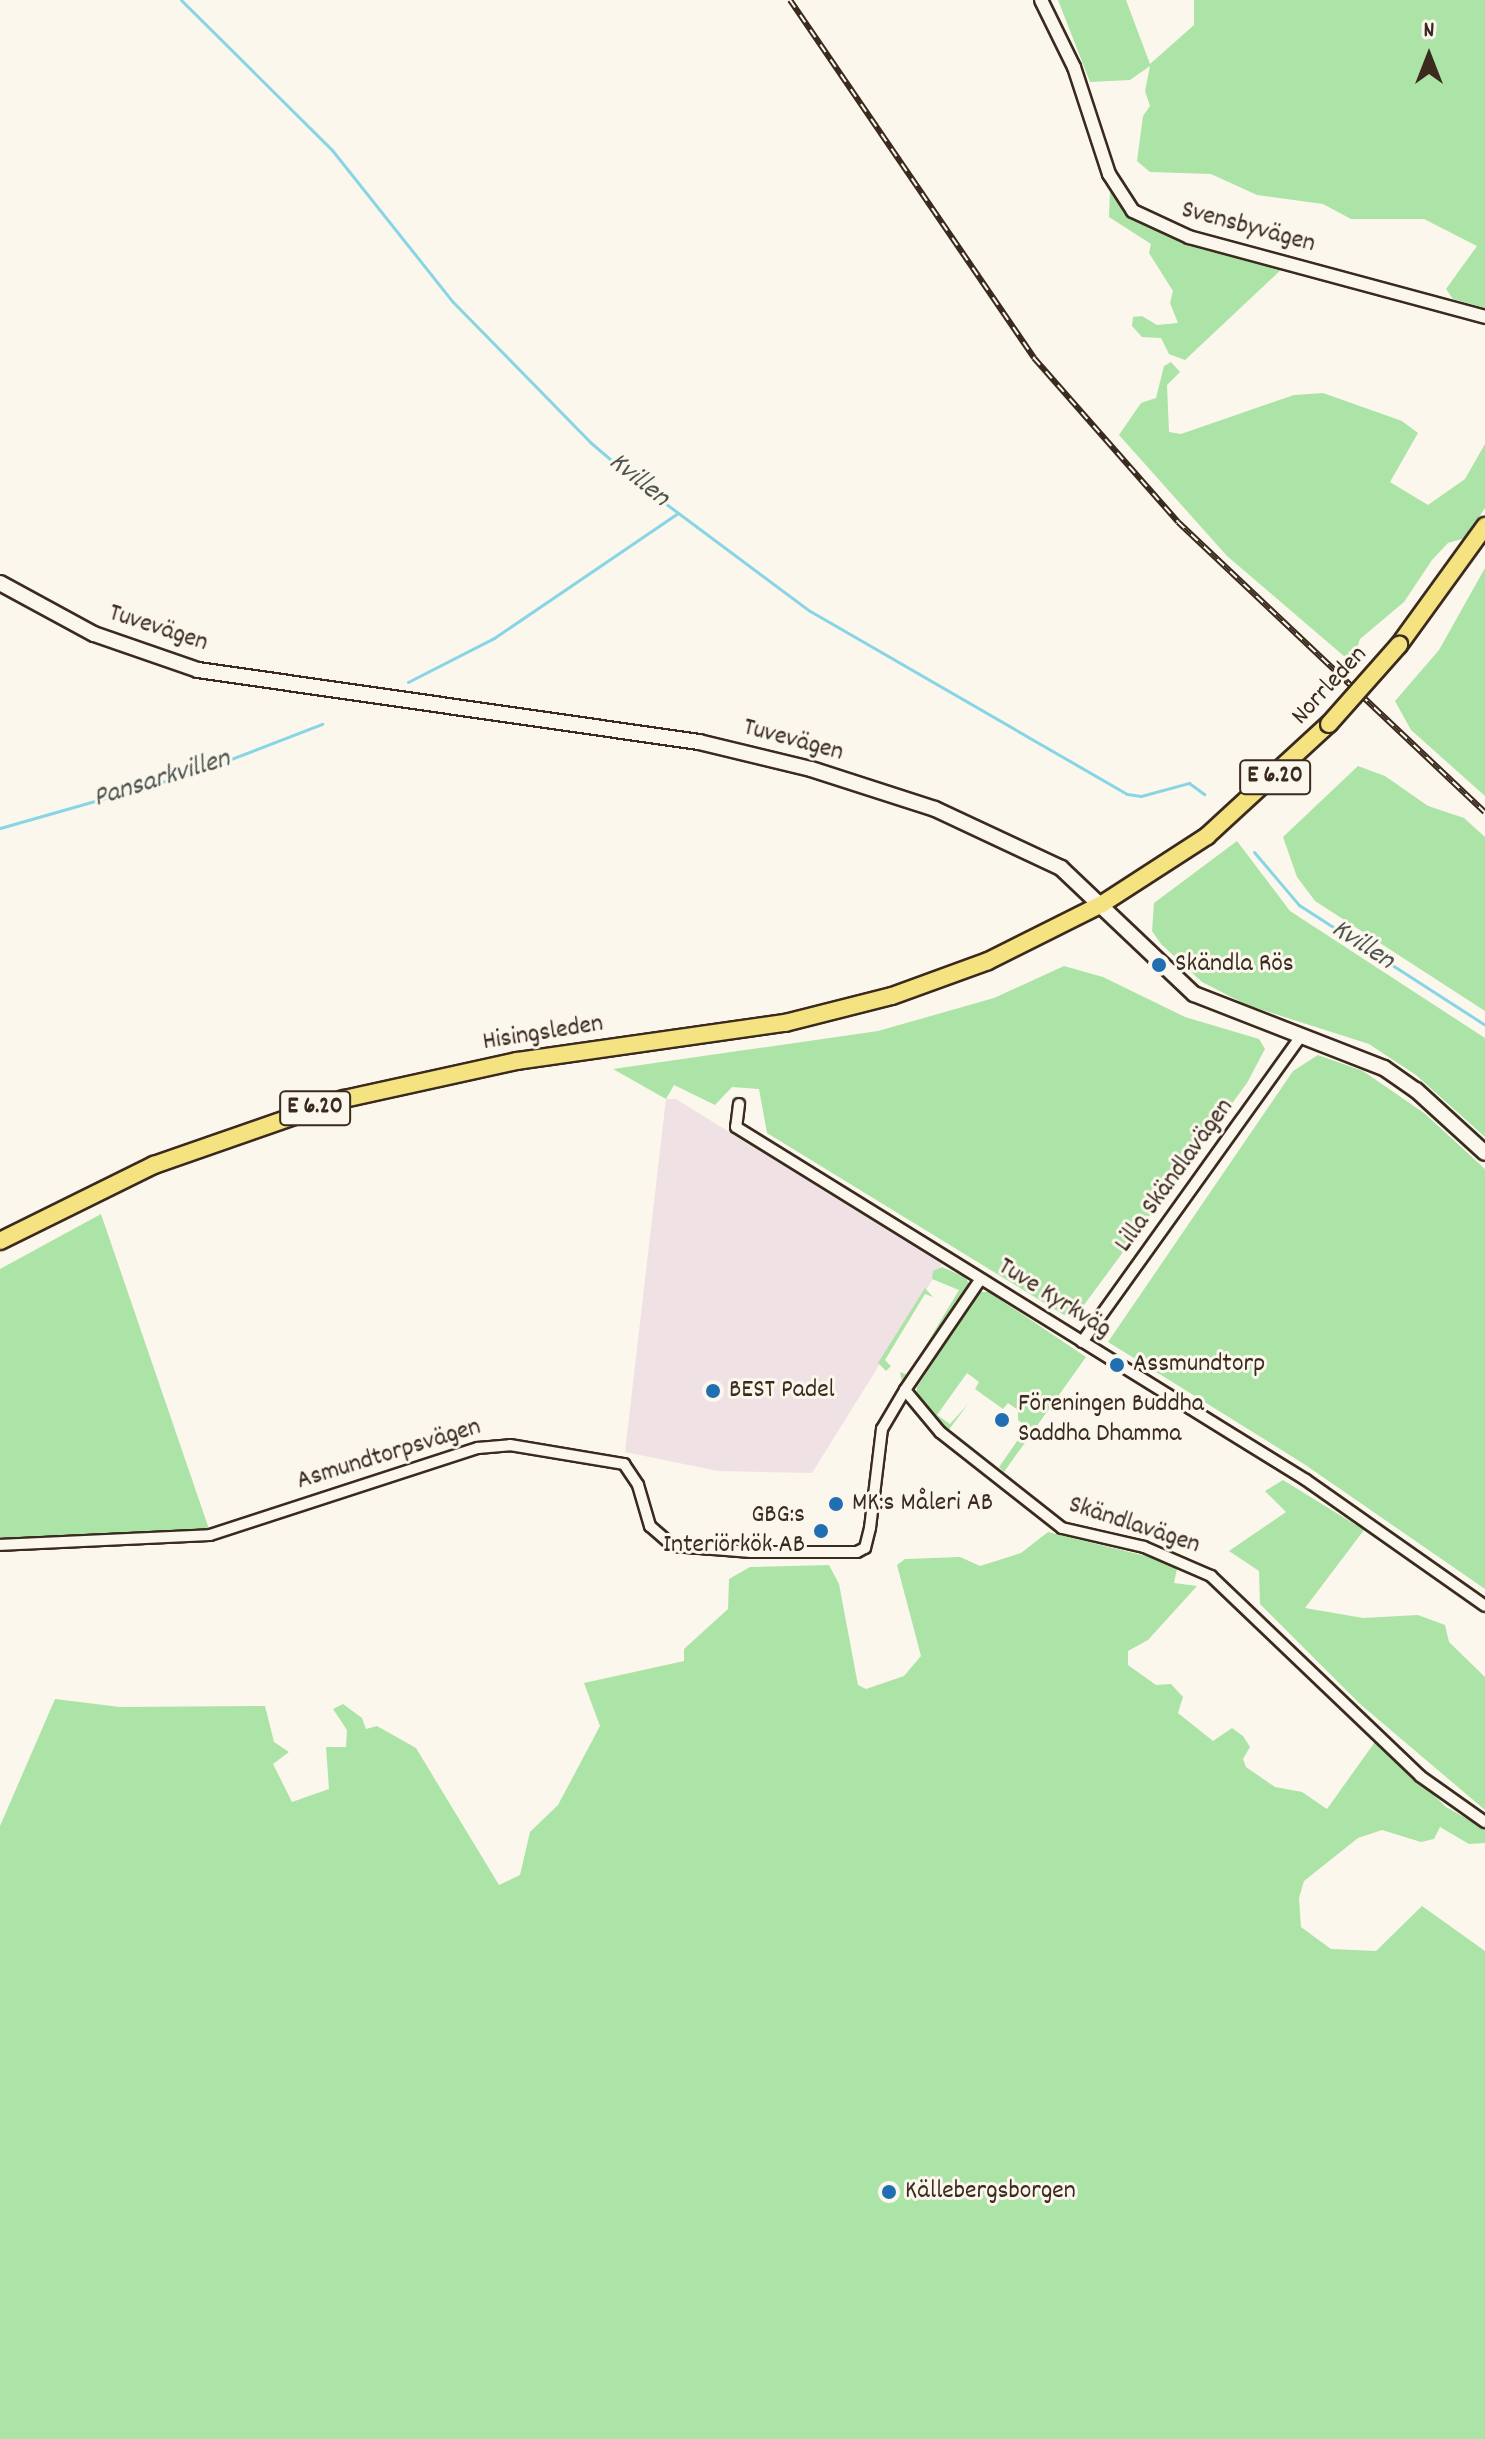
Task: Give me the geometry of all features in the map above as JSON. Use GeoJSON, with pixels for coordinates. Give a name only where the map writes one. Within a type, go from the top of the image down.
{"type":"FeatureCollection","features":[{"type":"Feature","properties":{"kind":"highway","name":"Norrleden"},"geometry":{"type":"LineString","coordinates":[[1102,904],[1207,836],[1329,724],[1399,645],[1485,526]]}},
{"type":"Feature","properties":{"kind":"highway","name":"Hisingsleden"},"geometry":{"type":"LineString","coordinates":[[0,1241],[154,1165],[293,1114],[471,1069],[742,1030],[851,1007],[988,961],[1102,904]]}},
{"type":"Feature","properties":{"kind":"main road","name":"Tuvevägen"},"geometry":{"type":"LineString","coordinates":[[0,583],[94,634],[198,670],[666,736],[822,772],[993,832],[1061,868],[1194,994],[1302,1035],[1400,1078],[1485,1153]]}},
{"type":"Feature","properties":{"kind":"street","name":"Svensbyvägen"},"geometry":{"type":"LineString","coordinates":[[1041,0],[1074,67],[1114,186],[1133,211],[1189,237],[1485,317]]}},
{"type":"Feature","properties":{"kind":"street","name":"Lilla Skändlavägen"},"geometry":{"type":"LineString","coordinates":[[1082,1342],[1302,1035]]}},
{"type":"Feature","properties":{"kind":"street","name":"Tuve Kyrkväg"},"geometry":{"type":"LineString","coordinates":[[739,1104],[736,1127],[1306,1480],[1485,1606]]}},
{"type":"Feature","properties":{"kind":"street"},"geometry":{"type":"LineString","coordinates":[[905,1390],[980,1280]]}},
{"type":"Feature","properties":{"kind":"street","name":"Asmundtorpsvägen"},"geometry":{"type":"LineString","coordinates":[[0,1545],[210,1535],[468,1451],[510,1445],[624,1464],[638,1485],[650,1526],[673,1546],[763,1553],[857,1552],[868,1540],[882,1429],[905,1390]]}},
{"type":"Feature","properties":{"kind":"street","name":"Skändlavägen"},"geometry":{"type":"LineString","coordinates":[[905,1390],[940,1432],[1062,1528],[1144,1547],[1211,1576],[1405,1762],[1485,1822]]}},
{"type":"Feature","properties":{"kind":"shaded area"},"geometry":{"type":"Polygon","coordinates":[[[666,1099],[676,1099],[942,1264],[812,1473],[718,1471],[625,1452],[666,1099]]]}},
{"type":"Feature","properties":{"kind":"green space"},"geometry":{"type":"Polygon","coordinates":[[[1058,0],[1126,0],[1150,64],[1194,25],[1194,0],[1485,0],[1485,308],[1453,299],[1446,289],[1477,246],[1424,219],[1351,219],[1323,204],[1257,195],[1211,174],[1150,172],[1137,161],[1143,116],[1150,106],[1145,91],[1150,66],[1130,80],[1090,82],[1058,0]]]}},
{"type":"Feature","properties":{"kind":"green space"},"geometry":{"type":"Polygon","coordinates":[[[1110,190],[1125,208],[1284,267],[1185,360],[1169,354],[1161,338],[1142,337],[1132,326],[1133,317],[1142,316],[1157,325],[1178,323],[1170,303],[1173,291],[1149,253],[1151,244],[1109,217],[1110,190]]]}},
{"type":"Feature","properties":{"kind":"green space"},"geometry":{"type":"Polygon","coordinates":[[[1171,362],[1180,372],[1167,385],[1169,432],[1181,434],[1294,395],[1323,393],[1402,421],[1418,433],[1390,482],[1428,505],[1465,479],[1485,444],[1485,508],[1465,538],[1448,543],[1432,560],[1404,602],[1360,639],[1352,663],[1227,556],[1119,435],[1141,403],[1156,398],[1164,366],[1171,362]]]}},
{"type":"Feature","properties":{"kind":"green space"},"geometry":{"type":"Polygon","coordinates":[[[1485,568],[1485,796],[1411,730],[1395,701],[1439,650],[1485,568]]]}},
{"type":"Feature","properties":{"kind":"green space"},"geometry":{"type":"Polygon","coordinates":[[[1358,766],[1385,776],[1428,806],[1464,818],[1485,837],[1485,1011],[1315,901],[1297,877],[1283,837],[1358,766]]]}},
{"type":"Feature","properties":{"kind":"green space"},"geometry":{"type":"Polygon","coordinates":[[[1237,841],[1290,911],[1485,1038],[1485,1137],[1416,1075],[1369,1044],[1247,1005],[1202,982],[1161,944],[1152,931],[1154,903],[1237,841]]]}},
{"type":"Feature","properties":{"kind":"green space"},"geometry":{"type":"Polygon","coordinates":[[[1064,966],[1103,977],[1185,1017],[1259,1039],[1265,1049],[1247,1083],[1084,1305],[1064,1315],[767,1133],[759,1089],[732,1087],[715,1105],[674,1085],[666,1099],[613,1069],[878,1031],[994,998],[1064,966]]]}},
{"type":"Feature","properties":{"kind":"green space"},"geometry":{"type":"Polygon","coordinates":[[[1318,1055],[1363,1071],[1424,1113],[1485,1169],[1485,1589],[1304,1464],[1108,1342],[1293,1071],[1318,1055]]]}},
{"type":"Feature","properties":{"kind":"green space"},"geometry":{"type":"Polygon","coordinates":[[[101,1214],[209,1529],[0,1538],[0,1269],[101,1214]]]}},
{"type":"Feature","properties":{"kind":"green space"},"geometry":{"type":"Polygon","coordinates":[[[942,1267],[965,1277],[971,1287],[905,1382],[902,1381],[900,1372],[908,1375],[959,1290],[932,1279],[933,1271],[942,1267]]]}},
{"type":"Feature","properties":{"kind":"green space"},"geometry":{"type":"Polygon","coordinates":[[[925,1288],[933,1297],[925,1294],[885,1360],[891,1366],[886,1371],[878,1363],[925,1288]]]}},
{"type":"Feature","properties":{"kind":"green space"},"geometry":{"type":"Polygon","coordinates":[[[979,1292],[989,1292],[1086,1357],[1004,1472],[999,1467],[1027,1427],[1018,1420],[1018,1410],[1008,1403],[1003,1409],[975,1389],[979,1382],[967,1373],[937,1415],[950,1424],[968,1404],[948,1431],[916,1400],[917,1387],[979,1292]]]}},
{"type":"Feature","properties":{"kind":"green space"},"geometry":{"type":"Polygon","coordinates":[[[1283,1480],[1364,1530],[1305,1608],[1363,1618],[1418,1615],[1445,1625],[1449,1642],[1485,1677],[1485,1810],[1360,1704],[1260,1604],[1259,1571],[1229,1551],[1286,1512],[1265,1491],[1283,1480]]]}},
{"type":"Feature","properties":{"kind":"green space"},"geometry":{"type":"Polygon","coordinates":[[[1048,1532],[1178,1564],[1174,1583],[1197,1586],[1148,1640],[1128,1651],[1128,1665],[1156,1685],[1171,1684],[1183,1697],[1178,1713],[1213,1741],[1232,1728],[1243,1736],[1250,1747],[1243,1759],[1246,1767],[1275,1787],[1302,1792],[1327,1809],[1377,1739],[1446,1807],[1485,1829],[1485,1843],[1469,1844],[1440,1827],[1434,1839],[1421,1842],[1382,1830],[1358,1838],[1304,1881],[1299,1898],[1301,1927],[1331,1949],[1376,1951],[1422,1906],[1485,1951],[1485,2439],[0,2439],[0,1826],[55,1699],[120,1707],[265,1706],[274,1742],[289,1752],[273,1764],[292,1802],[329,1789],[326,1747],[346,1747],[347,1730],[333,1709],[343,1704],[362,1718],[366,1729],[377,1726],[416,1748],[499,1885],[520,1875],[530,1832],[558,1805],[600,1726],[584,1683],[684,1661],[684,1649],[728,1609],[729,1579],[750,1567],[829,1565],[839,1584],[858,1685],[866,1689],[904,1676],[921,1656],[897,1565],[905,1559],[960,1557],[980,1566],[1021,1553],[1048,1532]]]}},
{"type":"Feature","properties":{"kind":"waterway","name":"Kvillen"},"geometry":{"type":"LineString","coordinates":[[181,0],[332,150],[453,302],[590,442],[638,483],[810,611],[1127,794],[1141,796],[1189,783],[1204,794]]}},
{"type":"Feature","properties":{"kind":"waterway","name":"Pansarkvillen"},"geometry":{"type":"LineString","coordinates":[[408,682],[494,638],[678,513]]}},
{"type":"Feature","properties":{"kind":"waterway","name":"Pansarkvillen"},"geometry":{"type":"LineString","coordinates":[[0,828],[200,771],[322,724]]}},
{"type":"Feature","properties":{"kind":"waterway","name":"Kvillen"},"geometry":{"type":"LineString","coordinates":[[1254,852],[1299,905],[1485,1025]]}},
{"type":"Feature","properties":{"kind":"railway"},"geometry":{"type":"LineString","coordinates":[[790,0],[1034,358],[1178,522],[1485,812]]}},
{"type":"Feature","properties":{"kind":"place","name":"Skändla Rös"},"geometry":{"type":"Point","coordinates":[1159,965]}},
{"type":"Feature","properties":{"kind":"place","name":"Assmundtorp"},"geometry":{"type":"Point","coordinates":[1117,1365]}},
{"type":"Feature","properties":{"kind":"place","name":"BEST Padel"},"geometry":{"type":"Point","coordinates":[713,1391]}},
{"type":"Feature","properties":{"kind":"place","name":"Föreningen Buddha Saddha Dhamma"},"geometry":{"type":"Point","coordinates":[1002,1420]}},
{"type":"Feature","properties":{"kind":"place","name":"MK:s Måleri AB"},"geometry":{"type":"Point","coordinates":[836,1504]}},
{"type":"Feature","properties":{"kind":"place","name":"GBG:s Interiörkök AB"},"geometry":{"type":"Point","coordinates":[821,1531]}},
{"type":"Feature","properties":{"kind":"place","name":"Källebergsborgen"},"geometry":{"type":"Point","coordinates":[889,2192]}}]}
